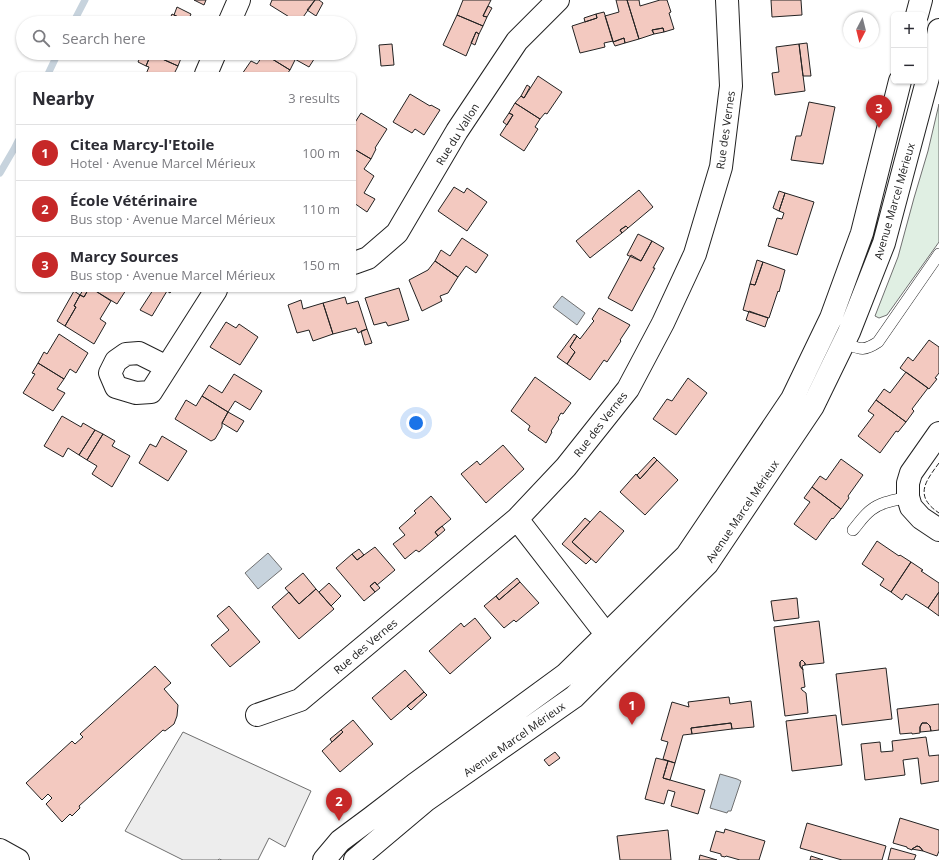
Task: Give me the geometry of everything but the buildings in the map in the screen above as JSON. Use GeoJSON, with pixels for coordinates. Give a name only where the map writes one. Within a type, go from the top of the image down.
{"type":"FeatureCollection","features":[{"type":"Feature","properties":{"kind":"main road"},"geometry":{"type":"LineString","coordinates":[[232,16],[239,0]]}},
{"type":"Feature","properties":{"kind":"main road","name":"Rue du Vallon"},"geometry":{"type":"LineString","coordinates":[[356,262],[368,258],[397,233],[457,131],[517,41],[558,0]]}},
{"type":"Feature","properties":{"kind":"main road","name":"Rue des Vernes"},"geometry":{"type":"LineString","coordinates":[[257,715],[300,700],[517,519],[566,467],[628,389],[663,323],[695,254],[720,167],[731,86],[727,0]]}},
{"type":"Feature","properties":{"kind":"main road"},"geometry":{"type":"LineString","coordinates":[[918,12],[921,0]]}},
{"type":"Feature","properties":{"kind":"main road","name":"Avenue Marcel Mérieux"},"geometry":{"type":"LineString","coordinates":[[355,860],[426,801],[574,697],[707,564],[813,406],[849,332],[884,243],[935,51],[939,30]]}},
{"type":"Feature","properties":{"kind":"main road"},"geometry":{"type":"LineString","coordinates":[[207,72],[212,60]]}},
{"type":"Feature","properties":{"kind":"main road","name":"Avenue Marcel Mérieux"},"geometry":{"type":"LineString","coordinates":[[324,860],[340,841],[565,675],[687,555],[792,399],[831,318],[862,233],[899,84]]}},
{"type":"Feature","properties":{"kind":"main road"},"geometry":{"type":"LineString","coordinates":[[167,367],[215,292]]}},
{"type":"Feature","properties":{"kind":"main road"},"geometry":{"type":"LineString","coordinates":[[939,433],[911,473],[908,483],[908,497],[911,507],[921,518],[939,530]]}},
{"type":"Feature","properties":{"kind":"main road"},"geometry":{"type":"LineString","coordinates":[[517,519],[607,634]]}},
{"type":"Feature","properties":{"kind":"main road"},"geometry":{"type":"LineString","coordinates":[[0,850],[18,860]]}},
{"type":"Feature","properties":{"kind":"lane"},"geometry":{"type":"LineString","coordinates":[[844,343],[856,348],[868,348],[878,342],[939,254]]}},
{"type":"Feature","properties":{"kind":"lane"},"geometry":{"type":"LineString","coordinates":[[853,530],[869,511],[877,506],[893,500],[908,497]]}},
{"type":"Feature","properties":{"kind":"green space"},"geometry":{"type":"Polygon","coordinates":[[[939,104],[939,242],[887,315],[879,318],[875,316],[898,257],[928,151],[939,104]]]}},
{"type":"Feature","properties":{"kind":"shaded area"},"geometry":{"type":"Polygon","coordinates":[[[562,296],[585,313],[577,325],[553,307],[562,296]]]}},
{"type":"Feature","properties":{"kind":"shaded area"},"geometry":{"type":"Polygon","coordinates":[[[268,553],[282,569],[258,589],[245,573],[268,553]]]}},
{"type":"Feature","properties":{"kind":"shaded area"},"geometry":{"type":"Polygon","coordinates":[[[183,732],[311,791],[285,847],[269,838],[258,860],[183,860],[125,831],[183,732]]]}},
{"type":"Feature","properties":{"kind":"shaded area"},"geometry":{"type":"Polygon","coordinates":[[[720,774],[741,781],[731,811],[728,811],[727,813],[710,808],[720,774]]]}},
{"type":"Feature","properties":{"kind":"waterway"},"geometry":{"type":"LineString","coordinates":[[77,16],[85,0]]}},
{"type":"Feature","properties":{"kind":"waterway"},"geometry":{"type":"LineString","coordinates":[[49,72],[55,60]]}},
{"type":"Feature","properties":{"kind":"waterway"},"geometry":{"type":"LineString","coordinates":[[0,173],[16,145]]}},
{"type":"Feature","properties":{"kind":"fence"},"geometry":{"type":"LineString","coordinates":[[939,463],[930,476],[924,489],[926,501],[939,513]]}},
{"type":"Feature","properties":{"kind":"place","name":"Marcy Sources"},"geometry":{"type":"Point","coordinates":[879,128]}},
{"type":"Feature","properties":{"kind":"place","name":"Citea Marcy-l'Etoile"},"geometry":{"type":"Point","coordinates":[632,725]}},
{"type":"Feature","properties":{"kind":"place","name":"École Vétérinaire"},"geometry":{"type":"Point","coordinates":[339,821]}}]}
